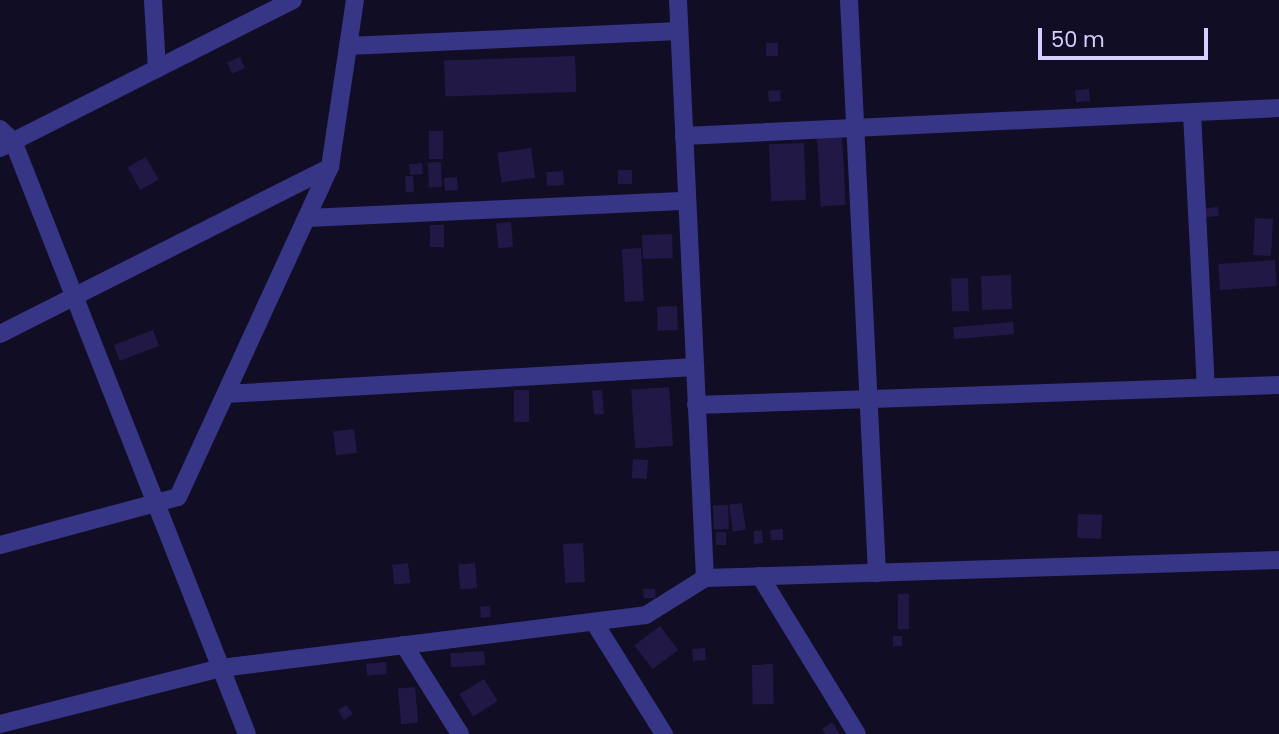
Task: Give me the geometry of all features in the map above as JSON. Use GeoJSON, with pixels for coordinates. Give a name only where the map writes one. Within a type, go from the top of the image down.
{"type":"FeatureCollection","features":[{"type":"Feature","properties":{"kind":"street"},"geometry":{"type":"LineString","coordinates":[[153,0],[157,69]]}},
{"type":"Feature","properties":{"kind":"street"},"geometry":{"type":"LineString","coordinates":[[247,734],[74,296],[4,139],[157,69],[293,0]]}},
{"type":"Feature","properties":{"kind":"street"},"geometry":{"type":"LineString","coordinates":[[0,545],[178,498],[330,167],[355,0]]}},
{"type":"Feature","properties":{"kind":"street"},"geometry":{"type":"LineString","coordinates":[[678,0],[705,578]]}},
{"type":"Feature","properties":{"kind":"street"},"geometry":{"type":"LineString","coordinates":[[849,0],[877,572]]}},
{"type":"Feature","properties":{"kind":"street"},"geometry":{"type":"LineString","coordinates":[[348,46],[680,31]]}},
{"type":"Feature","properties":{"kind":"street"},"geometry":{"type":"LineString","coordinates":[[684,136],[1279,108]]}},
{"type":"Feature","properties":{"kind":"street"},"geometry":{"type":"LineString","coordinates":[[1192,113],[1206,387]]}},
{"type":"Feature","properties":{"kind":"street"},"geometry":{"type":"LineString","coordinates":[[0,334],[330,167]]}},
{"type":"Feature","properties":{"kind":"street"},"geometry":{"type":"LineString","coordinates":[[307,218],[687,201]]}},
{"type":"Feature","properties":{"kind":"street"},"geometry":{"type":"LineString","coordinates":[[226,394],[695,367]]}},
{"type":"Feature","properties":{"kind":"street"},"geometry":{"type":"LineString","coordinates":[[696,405],[1279,385]]}},
{"type":"Feature","properties":{"kind":"street"},"geometry":{"type":"LineString","coordinates":[[0,724],[221,668],[646,615],[705,578],[1279,560]]}},
{"type":"Feature","properties":{"kind":"street"},"geometry":{"type":"LineString","coordinates":[[760,576],[857,734]]}},
{"type":"Feature","properties":{"kind":"street"},"geometry":{"type":"LineString","coordinates":[[594,622],[664,734]]}},
{"type":"Feature","properties":{"kind":"street"},"geometry":{"type":"LineString","coordinates":[[404,645],[460,734]]}},
{"type":"Feature","properties":{"kind":"building"},"geometry":{"type":"Polygon","coordinates":[[[766,43],[778,43],[778,56],[766,56],[766,43]]]}},
{"type":"Feature","properties":{"kind":"building"},"geometry":{"type":"Polygon","coordinates":[[[575,56],[576,92],[445,97],[444,61],[575,56]]]}},
{"type":"Feature","properties":{"kind":"building"},"geometry":{"type":"Polygon","coordinates":[[[240,57],[245,68],[232,74],[227,63],[240,57]]]}},
{"type":"Feature","properties":{"kind":"building"},"geometry":{"type":"Polygon","coordinates":[[[1089,89],[1090,101],[1076,102],[1075,90],[1089,89]]]}},
{"type":"Feature","properties":{"kind":"building"},"geometry":{"type":"Polygon","coordinates":[[[780,90],[781,101],[769,102],[768,91],[780,90]]]}},
{"type":"Feature","properties":{"kind":"building"},"geometry":{"type":"Polygon","coordinates":[[[429,131],[443,131],[443,159],[429,159],[429,131]]]}},
{"type":"Feature","properties":{"kind":"building"},"geometry":{"type":"Polygon","coordinates":[[[842,135],[846,205],[821,206],[817,136],[842,135]]]}},
{"type":"Feature","properties":{"kind":"building"},"geometry":{"type":"Polygon","coordinates":[[[804,143],[806,200],[771,201],[769,144],[804,143]]]}},
{"type":"Feature","properties":{"kind":"building"},"geometry":{"type":"Polygon","coordinates":[[[531,148],[535,178],[502,182],[497,153],[531,148]]]}},
{"type":"Feature","properties":{"kind":"building"},"geometry":{"type":"Polygon","coordinates":[[[146,157],[159,180],[140,190],[128,167],[146,157]]]}},
{"type":"Feature","properties":{"kind":"building"},"geometry":{"type":"Polygon","coordinates":[[[428,162],[441,162],[442,187],[429,187],[428,162]]]}},
{"type":"Feature","properties":{"kind":"building"},"geometry":{"type":"Polygon","coordinates":[[[422,163],[423,174],[410,175],[409,164],[422,163]]]}},
{"type":"Feature","properties":{"kind":"building"},"geometry":{"type":"Polygon","coordinates":[[[618,170],[632,170],[632,184],[618,184],[618,170]]]}},
{"type":"Feature","properties":{"kind":"building"},"geometry":{"type":"Polygon","coordinates":[[[563,171],[564,185],[547,186],[546,172],[563,171]]]}},
{"type":"Feature","properties":{"kind":"building"},"geometry":{"type":"Polygon","coordinates":[[[413,176],[414,192],[406,193],[405,177],[413,176]]]}},
{"type":"Feature","properties":{"kind":"building"},"geometry":{"type":"Polygon","coordinates":[[[457,177],[458,190],[445,191],[444,178],[457,177]]]}},
{"type":"Feature","properties":{"kind":"building"},"geometry":{"type":"Polygon","coordinates":[[[1218,207],[1219,216],[1206,217],[1205,208],[1218,207]]]}},
{"type":"Feature","properties":{"kind":"building"},"geometry":{"type":"Polygon","coordinates":[[[1255,218],[1273,219],[1271,256],[1253,255],[1255,218]]]}},
{"type":"Feature","properties":{"kind":"building"},"geometry":{"type":"Polygon","coordinates":[[[511,222],[513,247],[498,248],[496,223],[511,222]]]}},
{"type":"Feature","properties":{"kind":"building"},"geometry":{"type":"Polygon","coordinates":[[[430,225],[444,225],[444,247],[430,247],[430,225]]]}},
{"type":"Feature","properties":{"kind":"building"},"geometry":{"type":"Polygon","coordinates":[[[672,234],[673,258],[643,259],[642,235],[672,234]]]}},
{"type":"Feature","properties":{"kind":"building"},"geometry":{"type":"Polygon","coordinates":[[[641,248],[644,301],[625,302],[622,249],[641,248]]]}},
{"type":"Feature","properties":{"kind":"building"},"geometry":{"type":"Polygon","coordinates":[[[1275,260],[1277,286],[1220,290],[1218,264],[1275,260]]]}},
{"type":"Feature","properties":{"kind":"building"},"geometry":{"type":"Polygon","coordinates":[[[1011,275],[1012,309],[982,310],[981,276],[1011,275]]]}},
{"type":"Feature","properties":{"kind":"building"},"geometry":{"type":"Polygon","coordinates":[[[968,278],[969,311],[952,312],[951,279],[968,278]]]}},
{"type":"Feature","properties":{"kind":"building"},"geometry":{"type":"Polygon","coordinates":[[[677,306],[678,330],[658,331],[657,307],[677,306]]]}},
{"type":"Feature","properties":{"kind":"building"},"geometry":{"type":"Polygon","coordinates":[[[1013,322],[1014,334],[954,339],[953,327],[1013,322]]]}},
{"type":"Feature","properties":{"kind":"building"},"geometry":{"type":"Polygon","coordinates":[[[153,330],[159,346],[120,361],[114,345],[153,330]]]}},
{"type":"Feature","properties":{"kind":"building"},"geometry":{"type":"Polygon","coordinates":[[[669,387],[673,446],[635,449],[631,390],[669,387]]]}},
{"type":"Feature","properties":{"kind":"building"},"geometry":{"type":"Polygon","coordinates":[[[514,390],[529,390],[529,422],[514,422],[514,390]]]}},
{"type":"Feature","properties":{"kind":"building"},"geometry":{"type":"Polygon","coordinates":[[[602,390],[604,414],[594,415],[592,391],[602,390]]]}},
{"type":"Feature","properties":{"kind":"building"},"geometry":{"type":"Polygon","coordinates":[[[354,429],[357,453],[336,455],[333,432],[354,429]]]}},
{"type":"Feature","properties":{"kind":"building"},"geometry":{"type":"Polygon","coordinates":[[[633,459],[648,460],[647,479],[632,478],[633,459]]]}},
{"type":"Feature","properties":{"kind":"building"},"geometry":{"type":"Polygon","coordinates":[[[742,503],[746,530],[733,532],[729,505],[742,503]]]}},
{"type":"Feature","properties":{"kind":"building"},"geometry":{"type":"Polygon","coordinates":[[[728,505],[729,529],[714,530],[713,506],[728,505]]]}},
{"type":"Feature","properties":{"kind":"building"},"geometry":{"type":"Polygon","coordinates":[[[1078,514],[1102,515],[1101,539],[1077,538],[1078,514]]]}},
{"type":"Feature","properties":{"kind":"building"},"geometry":{"type":"Polygon","coordinates":[[[783,529],[783,540],[771,540],[770,530],[783,529]]]}},
{"type":"Feature","properties":{"kind":"building"},"geometry":{"type":"Polygon","coordinates":[[[754,531],[762,531],[763,543],[754,544],[754,531]]]}},
{"type":"Feature","properties":{"kind":"building"},"geometry":{"type":"Polygon","coordinates":[[[716,532],[726,532],[726,545],[716,545],[716,532]]]}},
{"type":"Feature","properties":{"kind":"building"},"geometry":{"type":"Polygon","coordinates":[[[583,543],[585,582],[565,583],[563,544],[583,543]]]}},
{"type":"Feature","properties":{"kind":"building"},"geometry":{"type":"Polygon","coordinates":[[[408,563],[410,583],[394,585],[392,565],[408,563]]]}},
{"type":"Feature","properties":{"kind":"building"},"geometry":{"type":"Polygon","coordinates":[[[475,563],[477,588],[460,589],[458,564],[475,563]]]}},
{"type":"Feature","properties":{"kind":"building"},"geometry":{"type":"Polygon","coordinates":[[[643,589],[655,589],[656,598],[644,598],[643,589]]]}},
{"type":"Feature","properties":{"kind":"building"},"geometry":{"type":"Polygon","coordinates":[[[898,594],[909,594],[909,629],[898,629],[898,594]]]}},
{"type":"Feature","properties":{"kind":"building"},"geometry":{"type":"Polygon","coordinates":[[[490,606],[491,617],[481,618],[480,607],[490,606]]]}},
{"type":"Feature","properties":{"kind":"building"},"geometry":{"type":"Polygon","coordinates":[[[660,626],[678,650],[652,669],[634,645],[660,626]]]}},
{"type":"Feature","properties":{"kind":"building"},"geometry":{"type":"Polygon","coordinates":[[[893,636],[902,636],[902,646],[893,646],[893,636]]]}},
{"type":"Feature","properties":{"kind":"building"},"geometry":{"type":"Polygon","coordinates":[[[705,648],[706,660],[693,661],[692,649],[705,648]]]}},
{"type":"Feature","properties":{"kind":"building"},"geometry":{"type":"Polygon","coordinates":[[[484,651],[485,665],[451,667],[450,653],[484,651]]]}},
{"type":"Feature","properties":{"kind":"building"},"geometry":{"type":"Polygon","coordinates":[[[386,662],[387,674],[367,676],[366,664],[386,662]]]}},
{"type":"Feature","properties":{"kind":"building"},"geometry":{"type":"Polygon","coordinates":[[[752,664],[773,664],[774,704],[753,704],[752,664]]]}},
{"type":"Feature","properties":{"kind":"building"},"geometry":{"type":"Polygon","coordinates":[[[484,679],[498,701],[473,716],[459,694],[484,679]]]}},
{"type":"Feature","properties":{"kind":"building"},"geometry":{"type":"Polygon","coordinates":[[[415,687],[418,723],[401,724],[398,688],[415,687]]]}},
{"type":"Feature","properties":{"kind":"building"},"geometry":{"type":"Polygon","coordinates":[[[346,705],[353,714],[344,720],[338,710],[346,705]]]}},
{"type":"Feature","properties":{"kind":"building"},"geometry":{"type":"Polygon","coordinates":[[[832,722],[840,734],[825,734],[822,729],[832,722]]]}}]}
